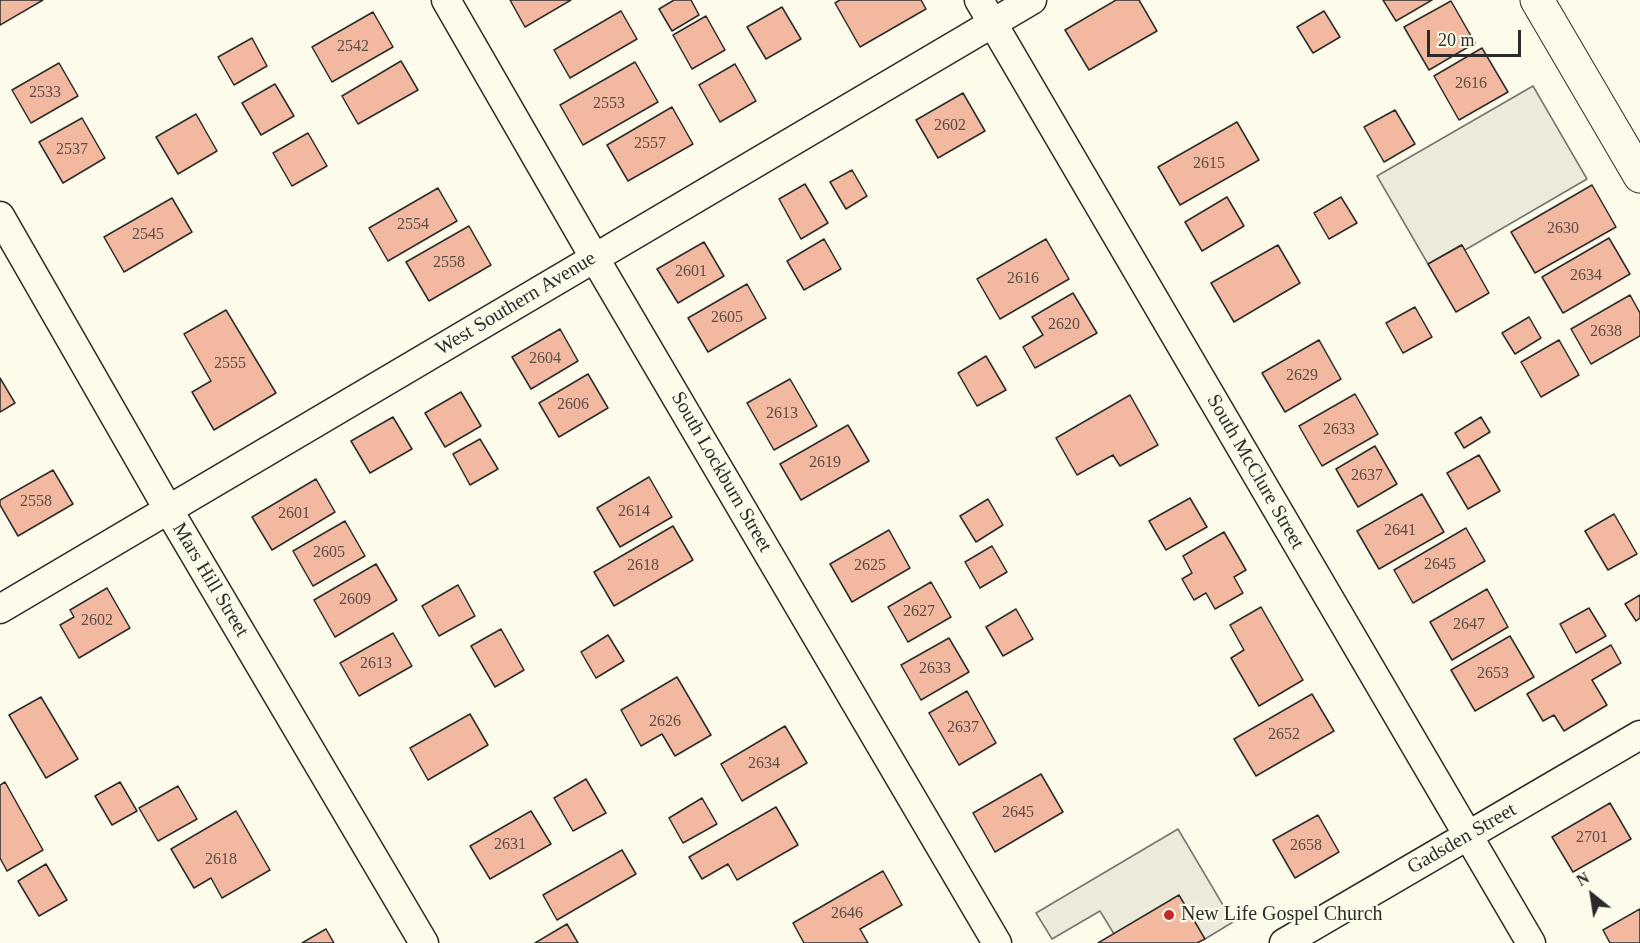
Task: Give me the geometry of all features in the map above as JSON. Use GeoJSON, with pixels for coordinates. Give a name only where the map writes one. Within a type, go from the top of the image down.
{"type":"FeatureCollection","features":[{"type":"Feature","properties":{"kind":"main road"},"geometry":{"type":"LineString","coordinates":[[1537,0],[1640,176]]}},
{"type":"Feature","properties":{"kind":"street","name":"South Lockburn Street"},"geometry":{"type":"LineString","coordinates":[[446,0],[594,257],[997,943]]}},
{"type":"Feature","properties":{"kind":"street","name":"West Southern Avenue"},"geometry":{"type":"LineString","coordinates":[[0,609],[594,257],[986,12],[1032,0]]}},
{"type":"Feature","properties":{"kind":"street","name":"South McClure Street"},"geometry":{"type":"LineString","coordinates":[[986,12],[1531,943]]}},
{"type":"Feature","properties":{"kind":"street","name":"Mars Hill Street"},"geometry":{"type":"LineString","coordinates":[[0,216],[168,509],[424,943]]}},
{"type":"Feature","properties":{"kind":"street","name":"Gadsden Street"},"geometry":{"type":"LineString","coordinates":[[1284,943],[1640,735]]}},
{"type":"Feature","properties":{"kind":"shaded area"},"geometry":{"type":"Polygon","coordinates":[[[1533,86],[1587,179],[1465,250],[1461,245],[1428,264],[1377,176],[1533,86]]]}},
{"type":"Feature","properties":{"kind":"shaded area"},"geometry":{"type":"Polygon","coordinates":[[[1178,829],[1233,922],[1205,939],[1114,934],[1100,911],[1052,939],[1036,913],[1178,829]]]}},
{"type":"Feature","properties":{"kind":"building"},"geometry":{"type":"Polygon","coordinates":[[[0,0],[43,0],[0,25],[0,0]]]}},
{"type":"Feature","properties":{"kind":"building"},"geometry":{"type":"Polygon","coordinates":[[[510,0],[571,0],[525,27],[510,0]]]}},
{"type":"Feature","properties":{"kind":"building"},"geometry":{"type":"Polygon","coordinates":[[[674,0],[691,0],[699,15],[672,31],[659,9],[674,0]]]}},
{"type":"Feature","properties":{"kind":"building"},"geometry":{"type":"Polygon","coordinates":[[[840,0],[921,0],[926,9],[860,47],[835,3],[840,0]]]}},
{"type":"Feature","properties":{"kind":"building"},"geometry":{"type":"Polygon","coordinates":[[[1116,0],[1139,0],[1157,31],[1089,70],[1065,30],[1116,0]]]}},
{"type":"Feature","properties":{"kind":"building"},"geometry":{"type":"Polygon","coordinates":[[[1383,0],[1432,0],[1396,21],[1383,0]]]}},
{"type":"Feature","properties":{"kind":"building"},"geometry":{"type":"Polygon","coordinates":[[[1451,1],[1475,43],[1429,70],[1404,27],[1451,1]]]}},
{"type":"Feature","properties":{"kind":"building"},"geometry":{"type":"Polygon","coordinates":[[[782,7],[801,39],[766,59],[747,27],[782,7]]]}},
{"type":"Feature","properties":{"kind":"building"},"geometry":{"type":"Polygon","coordinates":[[[621,11],[637,39],[570,78],[554,50],[621,11]]]}},
{"type":"Feature","properties":{"kind":"building"},"geometry":{"type":"Polygon","coordinates":[[[1324,11],[1340,37],[1313,53],[1297,27],[1324,11]]]}},
{"type":"Feature","properties":{"kind":"building"},"geometry":{"type":"Polygon","coordinates":[[[373,12],[393,47],[332,82],[312,47],[373,12]]]}},
{"type":"Feature","properties":{"kind":"building"},"geometry":{"type":"Polygon","coordinates":[[[706,16],[725,50],[692,69],[673,35],[706,16]]]}},
{"type":"Feature","properties":{"kind":"building"},"geometry":{"type":"Polygon","coordinates":[[[252,38],[267,66],[234,85],[218,57],[252,38]]]}},
{"type":"Feature","properties":{"kind":"building"},"geometry":{"type":"Polygon","coordinates":[[[1482,48],[1508,92],[1459,120],[1434,76],[1482,48]]]}},
{"type":"Feature","properties":{"kind":"building"},"geometry":{"type":"Polygon","coordinates":[[[401,61],[418,90],[358,124],[342,96],[401,61]]]}},
{"type":"Feature","properties":{"kind":"building"},"geometry":{"type":"Polygon","coordinates":[[[635,62],[658,102],[583,145],[560,105],[635,62]]]}},
{"type":"Feature","properties":{"kind":"building"},"geometry":{"type":"Polygon","coordinates":[[[59,63],[78,96],[31,123],[12,90],[59,63]]]}},
{"type":"Feature","properties":{"kind":"building"},"geometry":{"type":"Polygon","coordinates":[[[735,64],[756,101],[720,122],[699,85],[735,64]]]}},
{"type":"Feature","properties":{"kind":"building"},"geometry":{"type":"Polygon","coordinates":[[[275,84],[294,116],[261,135],[242,103],[275,84]]]}},
{"type":"Feature","properties":{"kind":"building"},"geometry":{"type":"Polygon","coordinates":[[[963,93],[985,131],[938,158],[916,120],[963,93]]]}},
{"type":"Feature","properties":{"kind":"building"},"geometry":{"type":"Polygon","coordinates":[[[672,107],[693,144],[628,181],[607,145],[672,107]]]}},
{"type":"Feature","properties":{"kind":"building"},"geometry":{"type":"Polygon","coordinates":[[[1395,110],[1415,144],[1384,162],[1364,127],[1395,110]]]}},
{"type":"Feature","properties":{"kind":"building"},"geometry":{"type":"Polygon","coordinates":[[[196,114],[217,151],[178,174],[156,137],[196,114]]]}},
{"type":"Feature","properties":{"kind":"building"},"geometry":{"type":"Polygon","coordinates":[[[82,118],[105,158],[63,183],[39,142],[82,118]]]}},
{"type":"Feature","properties":{"kind":"building"},"geometry":{"type":"Polygon","coordinates":[[[1237,122],[1259,160],[1180,205],[1158,167],[1237,122]]]}},
{"type":"Feature","properties":{"kind":"building"},"geometry":{"type":"Polygon","coordinates":[[[308,133],[327,166],[292,186],[273,153],[308,133]]]}},
{"type":"Feature","properties":{"kind":"building"},"geometry":{"type":"Polygon","coordinates":[[[852,170],[867,196],[846,209],[830,182],[852,170]]]}},
{"type":"Feature","properties":{"kind":"building"},"geometry":{"type":"Polygon","coordinates":[[[805,184],[828,223],[801,239],[779,199],[805,184]]]}},
{"type":"Feature","properties":{"kind":"building"},"geometry":{"type":"Polygon","coordinates":[[[1592,185],[1616,227],[1535,273],[1511,232],[1592,185]]]}},
{"type":"Feature","properties":{"kind":"building"},"geometry":{"type":"Polygon","coordinates":[[[438,188],[457,221],[388,261],[369,228],[438,188]]]}},
{"type":"Feature","properties":{"kind":"building"},"geometry":{"type":"Polygon","coordinates":[[[1227,197],[1244,226],[1202,251],[1185,222],[1227,197]]]}},
{"type":"Feature","properties":{"kind":"building"},"geometry":{"type":"Polygon","coordinates":[[[1341,197],[1357,223],[1329,239],[1314,213],[1341,197]]]}},
{"type":"Feature","properties":{"kind":"building"},"geometry":{"type":"Polygon","coordinates":[[[172,198],[192,232],[124,272],[104,237],[172,198]]]}},
{"type":"Feature","properties":{"kind":"building"},"geometry":{"type":"Polygon","coordinates":[[[469,226],[491,265],[429,301],[406,262],[469,226]]]}},
{"type":"Feature","properties":{"kind":"building"},"geometry":{"type":"Polygon","coordinates":[[[1609,238],[1630,274],[1563,313],[1542,277],[1609,238]]]}},
{"type":"Feature","properties":{"kind":"building"},"geometry":{"type":"Polygon","coordinates":[[[824,239],[841,269],[804,290],[787,261],[824,239]]]}},
{"type":"Feature","properties":{"kind":"building"},"geometry":{"type":"Polygon","coordinates":[[[1046,239],[1069,279],[1000,319],[977,279],[1046,239]]]}},
{"type":"Feature","properties":{"kind":"building"},"geometry":{"type":"Polygon","coordinates":[[[704,242],[724,276],[678,303],[657,269],[704,242]]]}},
{"type":"Feature","properties":{"kind":"building"},"geometry":{"type":"Polygon","coordinates":[[[1278,245],[1300,283],[1234,322],[1211,283],[1278,245]]]}},
{"type":"Feature","properties":{"kind":"building"},"geometry":{"type":"Polygon","coordinates":[[[1462,245],[1489,293],[1456,312],[1428,264],[1462,245]]]}},
{"type":"Feature","properties":{"kind":"building"},"geometry":{"type":"Polygon","coordinates":[[[747,284],[766,318],[708,352],[688,318],[747,284]]]}},
{"type":"Feature","properties":{"kind":"building"},"geometry":{"type":"Polygon","coordinates":[[[1073,293],[1097,333],[1035,368],[1023,347],[1043,335],[1032,317],[1073,293]]]}},
{"type":"Feature","properties":{"kind":"building"},"geometry":{"type":"Polygon","coordinates":[[[1630,295],[1640,313],[1640,336],[1591,364],[1571,329],[1630,295]]]}},
{"type":"Feature","properties":{"kind":"building"},"geometry":{"type":"Polygon","coordinates":[[[1415,307],[1432,337],[1403,353],[1386,323],[1415,307]]]}},
{"type":"Feature","properties":{"kind":"building"},"geometry":{"type":"Polygon","coordinates":[[[226,310],[276,393],[214,430],[192,392],[211,381],[184,334],[226,310]]]}},
{"type":"Feature","properties":{"kind":"building"},"geometry":{"type":"Polygon","coordinates":[[[1529,317],[1541,338],[1515,354],[1502,333],[1529,317]]]}},
{"type":"Feature","properties":{"kind":"building"},"geometry":{"type":"Polygon","coordinates":[[[560,329],[578,361],[531,389],[512,357],[560,329]]]}},
{"type":"Feature","properties":{"kind":"building"},"geometry":{"type":"Polygon","coordinates":[[[1319,340],[1341,379],[1285,412],[1262,373],[1319,340]]]}},
{"type":"Feature","properties":{"kind":"building"},"geometry":{"type":"Polygon","coordinates":[[[1559,340],[1579,375],[1541,397],[1521,362],[1559,340]]]}},
{"type":"Feature","properties":{"kind":"building"},"geometry":{"type":"Polygon","coordinates":[[[986,356],[1006,390],[977,406],[958,373],[986,356]]]}},
{"type":"Feature","properties":{"kind":"building"},"geometry":{"type":"Polygon","coordinates":[[[588,374],[608,408],[559,437],[539,403],[588,374]]]}},
{"type":"Feature","properties":{"kind":"building"},"geometry":{"type":"Polygon","coordinates":[[[0,378],[15,403],[0,412],[0,378]]]}},
{"type":"Feature","properties":{"kind":"building"},"geometry":{"type":"Polygon","coordinates":[[[790,379],[817,426],[774,450],[747,403],[790,379]]]}},
{"type":"Feature","properties":{"kind":"building"},"geometry":{"type":"Polygon","coordinates":[[[461,392],[481,426],[445,447],[425,413],[461,392]]]}},
{"type":"Feature","properties":{"kind":"building"},"geometry":{"type":"Polygon","coordinates":[[[1355,394],[1378,434],[1322,466],[1299,426],[1355,394]]]}},
{"type":"Feature","properties":{"kind":"building"},"geometry":{"type":"Polygon","coordinates":[[[1130,395],[1158,445],[1120,466],[1113,455],[1077,475],[1056,438],[1130,395]]]}},
{"type":"Feature","properties":{"kind":"building"},"geometry":{"type":"Polygon","coordinates":[[[393,417],[412,449],[370,473],[351,441],[393,417]]]}},
{"type":"Feature","properties":{"kind":"building"},"geometry":{"type":"Polygon","coordinates":[[[1481,417],[1490,432],[1464,448],[1455,433],[1481,417]]]}},
{"type":"Feature","properties":{"kind":"building"},"geometry":{"type":"Polygon","coordinates":[[[848,425],[869,461],[801,500],[780,464],[848,425]]]}},
{"type":"Feature","properties":{"kind":"building"},"geometry":{"type":"Polygon","coordinates":[[[480,439],[498,469],[470,485],[453,454],[480,439]]]}},
{"type":"Feature","properties":{"kind":"building"},"geometry":{"type":"Polygon","coordinates":[[[1375,446],[1397,484],[1358,507],[1336,469],[1375,446]]]}},
{"type":"Feature","properties":{"kind":"building"},"geometry":{"type":"Polygon","coordinates":[[[1479,455],[1500,491],[1468,509],[1447,473],[1479,455]]]}},
{"type":"Feature","properties":{"kind":"building"},"geometry":{"type":"Polygon","coordinates":[[[53,470],[73,504],[18,536],[0,505],[0,500],[53,470]]]}},
{"type":"Feature","properties":{"kind":"building"},"geometry":{"type":"Polygon","coordinates":[[[649,477],[672,517],[620,547],[597,508],[649,477]]]}},
{"type":"Feature","properties":{"kind":"building"},"geometry":{"type":"Polygon","coordinates":[[[316,479],[335,512],[272,550],[252,517],[316,479]]]}},
{"type":"Feature","properties":{"kind":"building"},"geometry":{"type":"Polygon","coordinates":[[[1422,494],[1444,532],[1379,569],[1357,531],[1422,494]]]}},
{"type":"Feature","properties":{"kind":"building"},"geometry":{"type":"Polygon","coordinates":[[[1190,498],[1207,527],[1166,550],[1149,521],[1190,498]]]}},
{"type":"Feature","properties":{"kind":"building"},"geometry":{"type":"Polygon","coordinates":[[[988,499],[1003,525],[976,542],[960,516],[988,499]]]}},
{"type":"Feature","properties":{"kind":"building"},"geometry":{"type":"Polygon","coordinates":[[[1614,514],[1637,554],[1608,570],[1585,531],[1614,514]]]}},
{"type":"Feature","properties":{"kind":"building"},"geometry":{"type":"Polygon","coordinates":[[[345,521],[365,556],[313,586],[293,551],[345,521]]]}},
{"type":"Feature","properties":{"kind":"building"},"geometry":{"type":"Polygon","coordinates":[[[673,526],[693,560],[614,606],[594,572],[673,526]]]}},
{"type":"Feature","properties":{"kind":"building"},"geometry":{"type":"Polygon","coordinates":[[[1466,528],[1485,561],[1413,603],[1394,570],[1466,528]]]}},
{"type":"Feature","properties":{"kind":"building"},"geometry":{"type":"Polygon","coordinates":[[[889,530],[910,568],[852,602],[830,564],[889,530]]]}},
{"type":"Feature","properties":{"kind":"building"},"geometry":{"type":"Polygon","coordinates":[[[1224,532],[1246,570],[1234,577],[1243,593],[1215,609],[1206,593],[1194,600],[1182,579],[1192,573],[1183,556],[1224,532]]]}},
{"type":"Feature","properties":{"kind":"building"},"geometry":{"type":"Polygon","coordinates":[[[992,546],[1007,572],[980,588],[965,562],[992,546]]]}},
{"type":"Feature","properties":{"kind":"building"},"geometry":{"type":"Polygon","coordinates":[[[376,564],[397,600],[335,637],[314,600],[376,564]]]}},
{"type":"Feature","properties":{"kind":"building"},"geometry":{"type":"Polygon","coordinates":[[[931,582],[951,617],[908,642],[888,607],[931,582]]]}},
{"type":"Feature","properties":{"kind":"building"},"geometry":{"type":"Polygon","coordinates":[[[458,585],[475,616],[439,636],[422,606],[458,585]]]}},
{"type":"Feature","properties":{"kind":"building"},"geometry":{"type":"Polygon","coordinates":[[[107,588],[130,628],[79,658],[60,625],[74,617],[70,610],[107,588]]]}},
{"type":"Feature","properties":{"kind":"building"},"geometry":{"type":"Polygon","coordinates":[[[1487,589],[1508,627],[1452,660],[1430,622],[1487,589]]]}},
{"type":"Feature","properties":{"kind":"building"},"geometry":{"type":"Polygon","coordinates":[[[1640,595],[1640,618],[1636,621],[1625,604],[1640,595]]]}},
{"type":"Feature","properties":{"kind":"building"},"geometry":{"type":"Polygon","coordinates":[[[1261,607],[1303,680],[1259,706],[1231,658],[1244,650],[1230,625],[1261,607]]]}},
{"type":"Feature","properties":{"kind":"building"},"geometry":{"type":"Polygon","coordinates":[[[1589,608],[1606,636],[1576,653],[1560,624],[1589,608]]]}},
{"type":"Feature","properties":{"kind":"building"},"geometry":{"type":"Polygon","coordinates":[[[1016,609],[1033,639],[1003,656],[986,627],[1016,609]]]}},
{"type":"Feature","properties":{"kind":"building"},"geometry":{"type":"Polygon","coordinates":[[[501,629],[524,670],[495,687],[471,646],[501,629]]]}},
{"type":"Feature","properties":{"kind":"building"},"geometry":{"type":"Polygon","coordinates":[[[393,633],[412,666],[359,696],[340,663],[393,633]]]}},
{"type":"Feature","properties":{"kind":"building"},"geometry":{"type":"Polygon","coordinates":[[[608,635],[624,661],[596,678],[581,652],[608,635]]]}},
{"type":"Feature","properties":{"kind":"building"},"geometry":{"type":"Polygon","coordinates":[[[1510,636],[1534,677],[1475,711],[1451,670],[1510,636]]]}},
{"type":"Feature","properties":{"kind":"building"},"geometry":{"type":"Polygon","coordinates":[[[949,638],[969,672],[921,700],[901,665],[949,638]]]}},
{"type":"Feature","properties":{"kind":"building"},"geometry":{"type":"Polygon","coordinates":[[[1611,645],[1621,663],[1592,680],[1607,705],[1564,731],[1554,715],[1543,721],[1527,694],[1611,645]]]}},
{"type":"Feature","properties":{"kind":"building"},"geometry":{"type":"Polygon","coordinates":[[[677,677],[711,735],[675,756],[662,734],[641,746],[621,710],[677,677]]]}},
{"type":"Feature","properties":{"kind":"building"},"geometry":{"type":"Polygon","coordinates":[[[967,691],[996,743],[959,765],[929,713],[967,691]]]}},
{"type":"Feature","properties":{"kind":"building"},"geometry":{"type":"Polygon","coordinates":[[[1312,694],[1334,731],[1256,776],[1234,739],[1312,694]]]}},
{"type":"Feature","properties":{"kind":"building"},"geometry":{"type":"Polygon","coordinates":[[[41,697],[78,759],[46,778],[9,715],[41,697]]]}},
{"type":"Feature","properties":{"kind":"building"},"geometry":{"type":"Polygon","coordinates":[[[470,714],[488,745],[428,780],[410,748],[470,714]]]}},
{"type":"Feature","properties":{"kind":"building"},"geometry":{"type":"Polygon","coordinates":[[[785,726],[807,763],[742,801],[721,764],[785,726]]]}},
{"type":"Feature","properties":{"kind":"building"},"geometry":{"type":"Polygon","coordinates":[[[1041,774],[1063,812],[995,852],[973,813],[1041,774]]]}},
{"type":"Feature","properties":{"kind":"building"},"geometry":{"type":"Polygon","coordinates":[[[586,779],[606,813],[573,831],[554,798],[586,779]]]}},
{"type":"Feature","properties":{"kind":"building"},"geometry":{"type":"Polygon","coordinates":[[[5,782],[43,850],[7,871],[0,858],[0,785],[5,782]]]}},
{"type":"Feature","properties":{"kind":"building"},"geometry":{"type":"Polygon","coordinates":[[[120,782],[137,811],[112,825],[95,796],[120,782]]]}},
{"type":"Feature","properties":{"kind":"building"},"geometry":{"type":"Polygon","coordinates":[[[178,786],[197,819],[158,841],[139,808],[178,786]]]}},
{"type":"Feature","properties":{"kind":"building"},"geometry":{"type":"Polygon","coordinates":[[[702,798],[717,824],[683,843],[669,818],[702,798]]]}},
{"type":"Feature","properties":{"kind":"building"},"geometry":{"type":"Polygon","coordinates":[[[1610,803],[1631,839],[1573,872],[1552,837],[1610,803]]]}},
{"type":"Feature","properties":{"kind":"building"},"geometry":{"type":"Polygon","coordinates":[[[776,807],[798,845],[737,880],[728,864],[702,879],[689,857],[776,807]]]}},
{"type":"Feature","properties":{"kind":"building"},"geometry":{"type":"Polygon","coordinates":[[[236,811],[270,870],[222,898],[211,878],[194,888],[171,849],[236,811]]]}},
{"type":"Feature","properties":{"kind":"building"},"geometry":{"type":"Polygon","coordinates":[[[531,811],[551,844],[490,879],[470,846],[531,811]]]}},
{"type":"Feature","properties":{"kind":"building"},"geometry":{"type":"Polygon","coordinates":[[[1318,815],[1339,852],[1295,878],[1273,840],[1318,815]]]}},
{"type":"Feature","properties":{"kind":"building"},"geometry":{"type":"Polygon","coordinates":[[[622,850],[636,874],[557,920],[543,895],[622,850]]]}},
{"type":"Feature","properties":{"kind":"building"},"geometry":{"type":"Polygon","coordinates":[[[46,864],[67,900],[39,916],[18,881],[46,864]]]}},
{"type":"Feature","properties":{"kind":"building"},"geometry":{"type":"Polygon","coordinates":[[[883,871],[902,905],[860,929],[868,943],[804,943],[793,923],[883,871]]]}},
{"type":"Feature","properties":{"kind":"building","name":"New Life Gospel Church"},"geometry":{"type":"Polygon","coordinates":[[[1179,895],[1205,939],[1197,943],[1098,943],[1179,895]]]}},
{"type":"Feature","properties":{"kind":"building"},"geometry":{"type":"Polygon","coordinates":[[[1640,909],[1640,943],[1610,943],[1603,930],[1640,909]]]}},
{"type":"Feature","properties":{"kind":"building"},"geometry":{"type":"Polygon","coordinates":[[[567,924],[578,943],[535,943],[567,924]]]}},
{"type":"Feature","properties":{"kind":"building"},"geometry":{"type":"Polygon","coordinates":[[[326,929],[334,943],[302,943],[326,929]]]}},
{"type":"Feature","properties":{"kind":"place","name":"New Life Gospel Church"},"geometry":{"type":"Point","coordinates":[1169,915]}}]}
